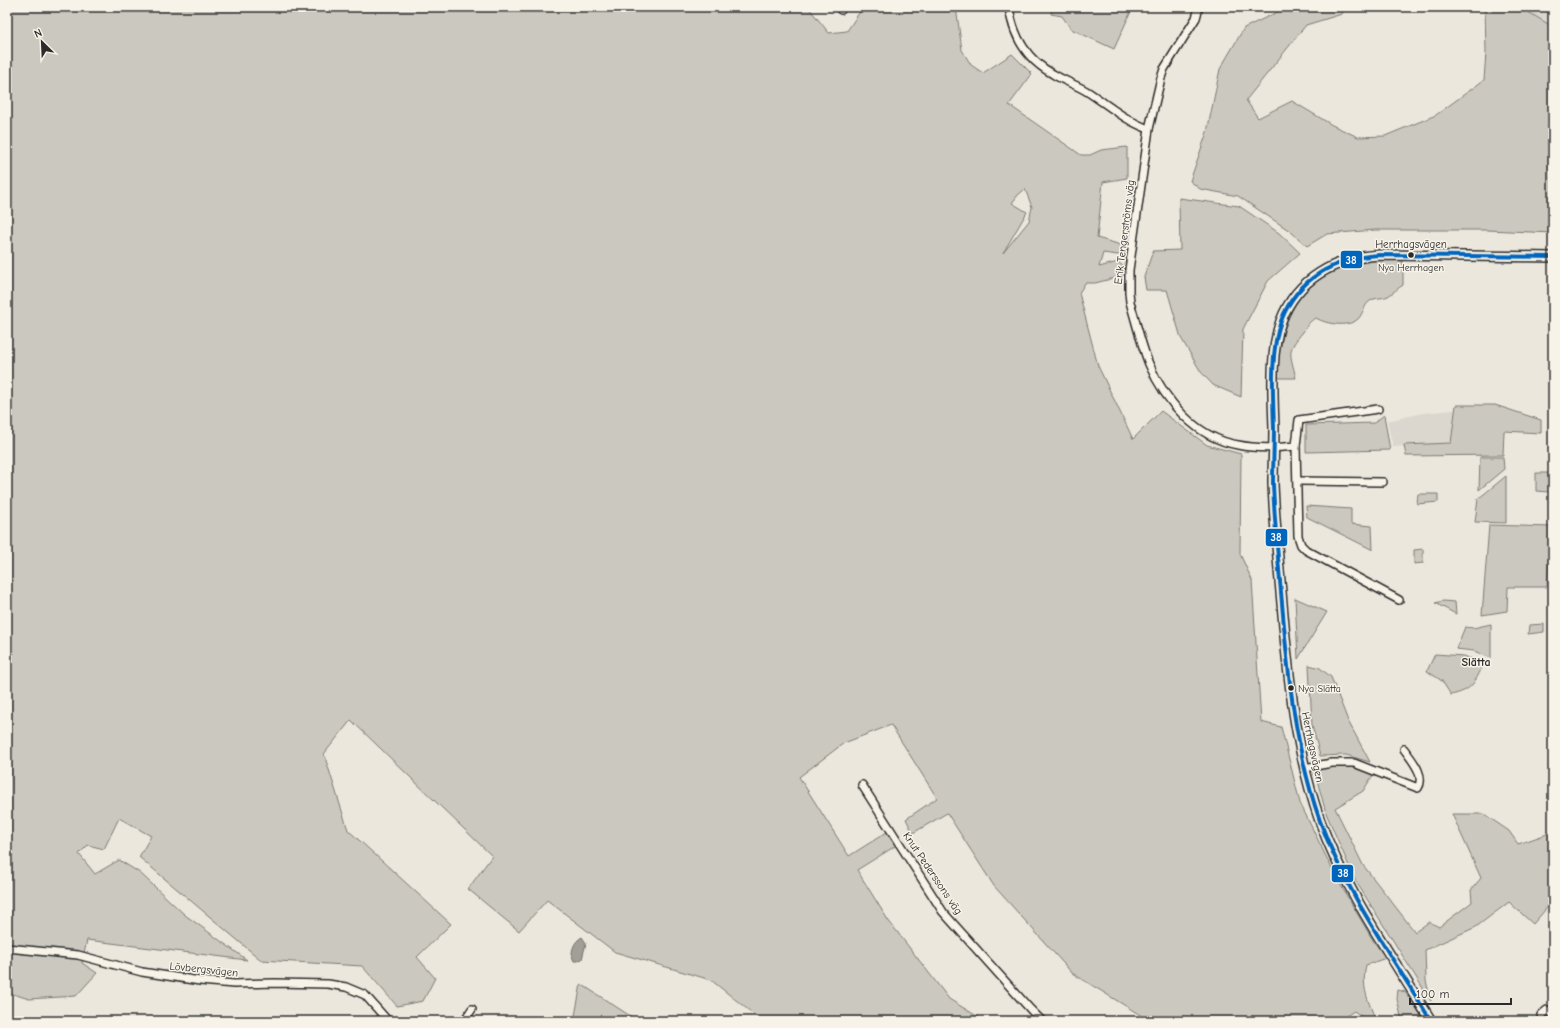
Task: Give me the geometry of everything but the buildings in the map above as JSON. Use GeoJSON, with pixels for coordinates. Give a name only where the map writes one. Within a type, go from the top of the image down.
{"type":"FeatureCollection","features":[{"type":"Feature","properties":{"kind":"street"},"geometry":{"type":"LineString","coordinates":[[1009,7],[1017,37],[1029,54],[1041,66],[1052,74],[1087,92],[1137,125],[1149,129]]}},
{"type":"Feature","properties":{"kind":"street","name":"Erik Tengerströms väg"},"geometry":{"type":"LineString","coordinates":[[1199,7],[1196,18],[1164,69],[1149,129],[1128,278],[1130,302],[1144,348],[1156,377],[1169,399],[1183,416],[1211,436],[1230,443],[1252,447],[1274,448]]}},
{"type":"Feature","properties":{"kind":"street","name":"Herrhagsvägen"},"geometry":{"type":"LineString","coordinates":[[1431,1021],[1355,897],[1335,858],[1320,823],[1304,768],[1296,731],[1275,523],[1273,462],[1274,361],[1278,333],[1281,319],[1292,300],[1313,277],[1335,264],[1364,256],[1553,257]]}},
{"type":"Feature","properties":{"kind":"street"},"geometry":{"type":"LineString","coordinates":[[1378,409],[1299,420],[1296,446],[1298,481],[1298,536],[1301,545],[1306,550],[1399,600]]}},
{"type":"Feature","properties":{"kind":"street"},"geometry":{"type":"LineString","coordinates":[[1274,448],[1296,446]]}},
{"type":"Feature","properties":{"kind":"street"},"geometry":{"type":"LineString","coordinates":[[1298,481],[1383,482]]}},
{"type":"Feature","properties":{"kind":"street"},"geometry":{"type":"LineString","coordinates":[[1304,768],[1332,763],[1354,763],[1418,788],[1420,784],[1420,776],[1404,749]]}},
{"type":"Feature","properties":{"kind":"street","name":"Knut Pederssons väg"},"geometry":{"type":"LineString","coordinates":[[862,785],[944,912],[1042,1021]]}},
{"type":"Feature","properties":{"kind":"street","name":"Lövbergsvägen"},"geometry":{"type":"LineString","coordinates":[[7,948],[84,956],[142,972],[200,981],[234,984],[328,984],[346,987],[365,995],[388,1021]]}},
{"type":"Feature","properties":{"kind":"street"},"geometry":{"type":"LineString","coordinates":[[464,1021],[472,1009]]}},
{"type":"Feature","properties":{"kind":"street"},"geometry":{"type":"LineString","coordinates":[[1542,1021],[1541,1018],[1543,1012],[1547,1010],[1553,1014]]}},
{"type":"Feature","properties":{"kind":"shaded area"},"geometry":{"type":"Polygon","coordinates":[[[7,7],[808,7],[829,33],[847,31],[863,7],[956,7],[962,50],[971,65],[983,73],[1012,54],[1032,74],[1009,105],[1081,155],[1090,155],[1101,150],[1127,147],[1127,178],[1103,182],[1097,238],[1128,247],[1125,256],[1103,253],[1099,267],[1118,262],[1124,267],[1123,276],[1095,283],[1085,283],[1079,293],[1098,366],[1133,439],[1161,411],[1207,445],[1241,454],[1240,554],[1252,580],[1261,722],[1281,727],[1300,803],[1337,879],[1374,942],[1386,958],[1366,965],[1364,980],[1366,994],[1376,1021],[1368,1021],[1354,1011],[1346,1016],[1349,1021],[1150,1021],[1072,973],[994,886],[947,813],[913,833],[906,819],[937,798],[891,725],[844,743],[799,777],[849,856],[887,832],[897,845],[857,870],[888,920],[949,999],[985,1021],[762,1021],[711,980],[615,952],[547,900],[519,931],[468,889],[492,856],[351,720],[324,754],[348,830],[451,924],[417,957],[435,978],[423,1001],[397,1006],[362,966],[261,960],[139,857],[151,836],[119,818],[104,849],[88,845],[79,854],[95,874],[119,860],[140,873],[185,915],[247,960],[87,940],[82,963],[97,973],[76,996],[29,999],[7,992],[7,7]],[[1025,189],[1012,203],[1027,212],[1003,253],[1029,221],[1032,207],[1025,189]]]}},
{"type":"Feature","properties":{"kind":"shaded area"},"geometry":{"type":"Polygon","coordinates":[[[1052,7],[1133,7],[1114,49],[1071,29],[1062,16],[1051,14],[1052,7]]]}},
{"type":"Feature","properties":{"kind":"shaded area"},"geometry":{"type":"Polygon","coordinates":[[[1288,7],[1345,7],[1342,14],[1306,25],[1246,100],[1258,118],[1292,101],[1332,125],[1358,137],[1385,136],[1436,115],[1484,80],[1486,52],[1485,7],[1520,7],[1553,27],[1553,233],[1487,230],[1375,230],[1327,234],[1307,246],[1290,231],[1238,196],[1200,189],[1190,181],[1207,132],[1220,69],[1244,28],[1288,7]]]}},
{"type":"Feature","properties":{"kind":"shaded area"},"geometry":{"type":"Polygon","coordinates":[[[1520,7],[1540,7],[1553,15],[1553,27],[1520,7]]]}},
{"type":"Feature","properties":{"kind":"shaded area"},"geometry":{"type":"Polygon","coordinates":[[[1179,198],[1239,206],[1279,233],[1300,253],[1268,281],[1243,329],[1241,397],[1213,385],[1201,372],[1181,338],[1167,290],[1146,290],[1144,277],[1153,251],[1180,250],[1179,198]]]}},
{"type":"Feature","properties":{"kind":"shaded area"},"geometry":{"type":"Polygon","coordinates":[[[1382,259],[1403,261],[1403,285],[1388,296],[1370,301],[1366,305],[1360,317],[1354,322],[1337,324],[1325,322],[1316,318],[1308,324],[1292,348],[1291,357],[1296,378],[1276,378],[1283,336],[1292,311],[1299,299],[1320,279],[1340,267],[1359,260],[1382,259]]]}},
{"type":"Feature","properties":{"kind":"shaded area"},"geometry":{"type":"Polygon","coordinates":[[[1456,405],[1495,405],[1541,420],[1541,433],[1504,431],[1503,455],[1406,456],[1404,445],[1451,443],[1456,405]]]}},
{"type":"Feature","properties":{"kind":"shaded area"},"geometry":{"type":"Polygon","coordinates":[[[1463,409],[1460,443],[1393,447],[1387,421],[1423,413],[1463,409]]]}},
{"type":"Feature","properties":{"kind":"shaded area"},"geometry":{"type":"Polygon","coordinates":[[[1384,415],[1390,450],[1306,452],[1306,425],[1374,423],[1384,415]]]}},
{"type":"Feature","properties":{"kind":"shaded area"},"geometry":{"type":"Polygon","coordinates":[[[1480,457],[1503,457],[1504,469],[1479,490],[1480,457]]]}},
{"type":"Feature","properties":{"kind":"shaded area"},"geometry":{"type":"Polygon","coordinates":[[[1536,473],[1549,473],[1549,492],[1536,491],[1536,473]]]}},
{"type":"Feature","properties":{"kind":"shaded area"},"geometry":{"type":"Polygon","coordinates":[[[1506,476],[1506,523],[1475,522],[1478,499],[1506,476]]]}},
{"type":"Feature","properties":{"kind":"shaded area"},"geometry":{"type":"Polygon","coordinates":[[[1418,494],[1438,494],[1438,502],[1417,504],[1418,494]]]}},
{"type":"Feature","properties":{"kind":"shaded area"},"geometry":{"type":"Polygon","coordinates":[[[1306,506],[1351,509],[1351,524],[1372,526],[1373,550],[1307,517],[1306,506]]]}},
{"type":"Feature","properties":{"kind":"shaded area"},"geometry":{"type":"Polygon","coordinates":[[[1489,525],[1551,527],[1547,587],[1508,587],[1507,611],[1482,615],[1489,525]]]}},
{"type":"Feature","properties":{"kind":"shaded area"},"geometry":{"type":"Polygon","coordinates":[[[1423,549],[1423,563],[1414,564],[1414,550],[1423,549]]]}},
{"type":"Feature","properties":{"kind":"shaded area"},"geometry":{"type":"Polygon","coordinates":[[[1295,598],[1327,612],[1298,659],[1295,598]]]}},
{"type":"Feature","properties":{"kind":"shaded area"},"geometry":{"type":"Polygon","coordinates":[[[1443,601],[1455,602],[1456,614],[1435,603],[1443,601]]]}},
{"type":"Feature","properties":{"kind":"shaded area"},"geometry":{"type":"Polygon","coordinates":[[[1491,624],[1491,658],[1474,651],[1456,649],[1465,627],[1473,628],[1491,624]]]}},
{"type":"Feature","properties":{"kind":"shaded area"},"geometry":{"type":"Polygon","coordinates":[[[1544,624],[1544,632],[1528,634],[1529,625],[1544,624]]]}},
{"type":"Feature","properties":{"kind":"shaded area"},"geometry":{"type":"Polygon","coordinates":[[[1435,654],[1464,656],[1484,664],[1472,685],[1464,691],[1451,695],[1442,681],[1427,671],[1435,654]]]}},
{"type":"Feature","properties":{"kind":"shaded area"},"geometry":{"type":"Polygon","coordinates":[[[1309,665],[1320,668],[1331,677],[1348,721],[1370,762],[1346,755],[1320,756],[1312,725],[1309,665]]]}},
{"type":"Feature","properties":{"kind":"shaded area"},"geometry":{"type":"Polygon","coordinates":[[[1342,764],[1358,767],[1373,775],[1363,791],[1335,808],[1363,865],[1415,932],[1429,922],[1439,927],[1472,902],[1471,890],[1481,878],[1452,814],[1484,814],[1509,831],[1518,844],[1553,832],[1553,851],[1548,854],[1553,864],[1552,902],[1533,924],[1509,902],[1476,927],[1425,950],[1426,981],[1431,1001],[1355,880],[1326,813],[1314,769],[1342,764]]]}},
{"type":"Feature","properties":{"kind":"shaded area"},"geometry":{"type":"Polygon","coordinates":[[[582,937],[586,943],[582,959],[574,961],[572,954],[573,948],[577,941],[582,937]]]}},
{"type":"Feature","properties":{"kind":"shaded area"},"geometry":{"type":"Polygon","coordinates":[[[581,984],[638,1021],[574,1021],[581,984]]]}},
{"type":"Feature","properties":{"kind":"shaded area"},"geometry":{"type":"Polygon","coordinates":[[[1398,990],[1405,992],[1425,1021],[1402,1021],[1397,999],[1398,990]]]}},
{"type":"Feature","properties":{"kind":"transit line","name":"38"},"geometry":{"type":"LineString","coordinates":[[1431,1021],[1356,899],[1331,848],[1320,821],[1306,773],[1292,701],[1275,520],[1273,484],[1273,388],[1275,346],[1281,321],[1288,306],[1297,293],[1320,273],[1333,266],[1348,261],[1379,255],[1553,257]]}},
{"type":"Feature","properties":{"kind":"place","name":"Nya Herrhagen"},"geometry":{"type":"Point","coordinates":[1411,255]}},
{"type":"Feature","properties":{"kind":"place","name":"Nya Slätta"},"geometry":{"type":"Point","coordinates":[1291,688]}},
{"type":"Feature","properties":{"kind":"district","name":"Slätta"},"geometry":{"type":"Point","coordinates":[1476,662]}}]}
